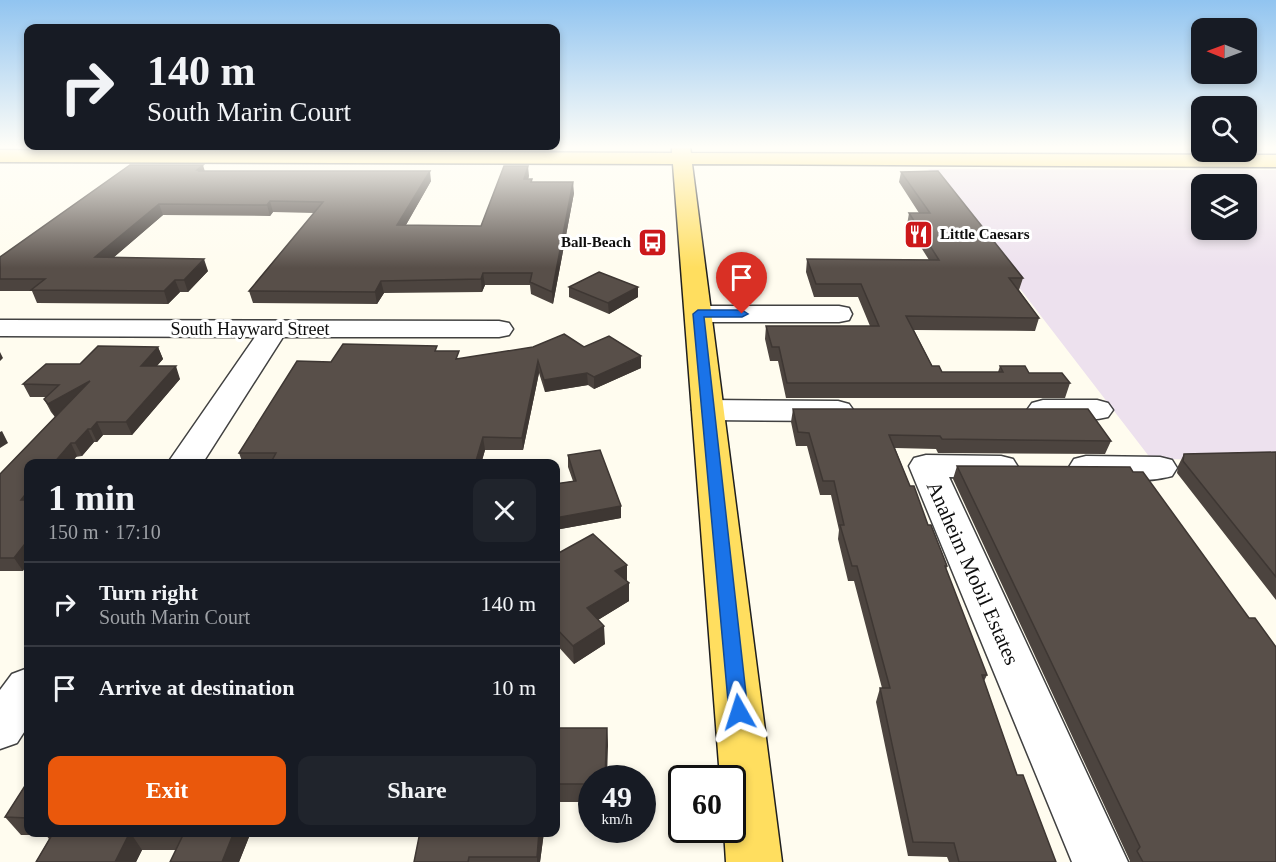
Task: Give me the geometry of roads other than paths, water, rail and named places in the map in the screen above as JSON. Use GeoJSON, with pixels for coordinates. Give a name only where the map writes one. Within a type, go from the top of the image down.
{"type":"FeatureCollection","features":[{"type":"Feature","properties":{"kind":"main road"},"geometry":{"type":"LineString","coordinates":[[685,187],[753,862]]}},
{"type":"Feature","properties":{"kind":"street"},"geometry":{"type":"LineString","coordinates":[[698,314],[839,314]]}},
{"type":"Feature","properties":{"kind":"street","name":"South Hayward Street"},"geometry":{"type":"LineString","coordinates":[[0,328],[499,329]]}},
{"type":"Feature","properties":{"kind":"street"},"geometry":{"type":"LineString","coordinates":[[187,459],[274,329]]}},
{"type":"Feature","properties":{"kind":"street"},"geometry":{"type":"LineString","coordinates":[[708,410],[868,411]]}},
{"type":"Feature","properties":{"kind":"street"},"geometry":{"type":"LineString","coordinates":[[1011,410],[1097,410]]}},
{"type":"Feature","properties":{"kind":"street","name":"Anaheim Mobil Estates"},"geometry":{"type":"LineString","coordinates":[[1100,862],[926,466],[1160,468]]}},
{"type":"Feature","properties":{"kind":"street"},"geometry":{"type":"LineString","coordinates":[[0,728],[24,694]]}},
{"type":"Feature","properties":{"kind":"place","name":"Little Caesars"},"geometry":{"type":"Point","coordinates":[919,234]}},
{"type":"Feature","properties":{"kind":"place","name":"Ball-Beach"},"geometry":{"type":"Point","coordinates":[652,242]}}]}
